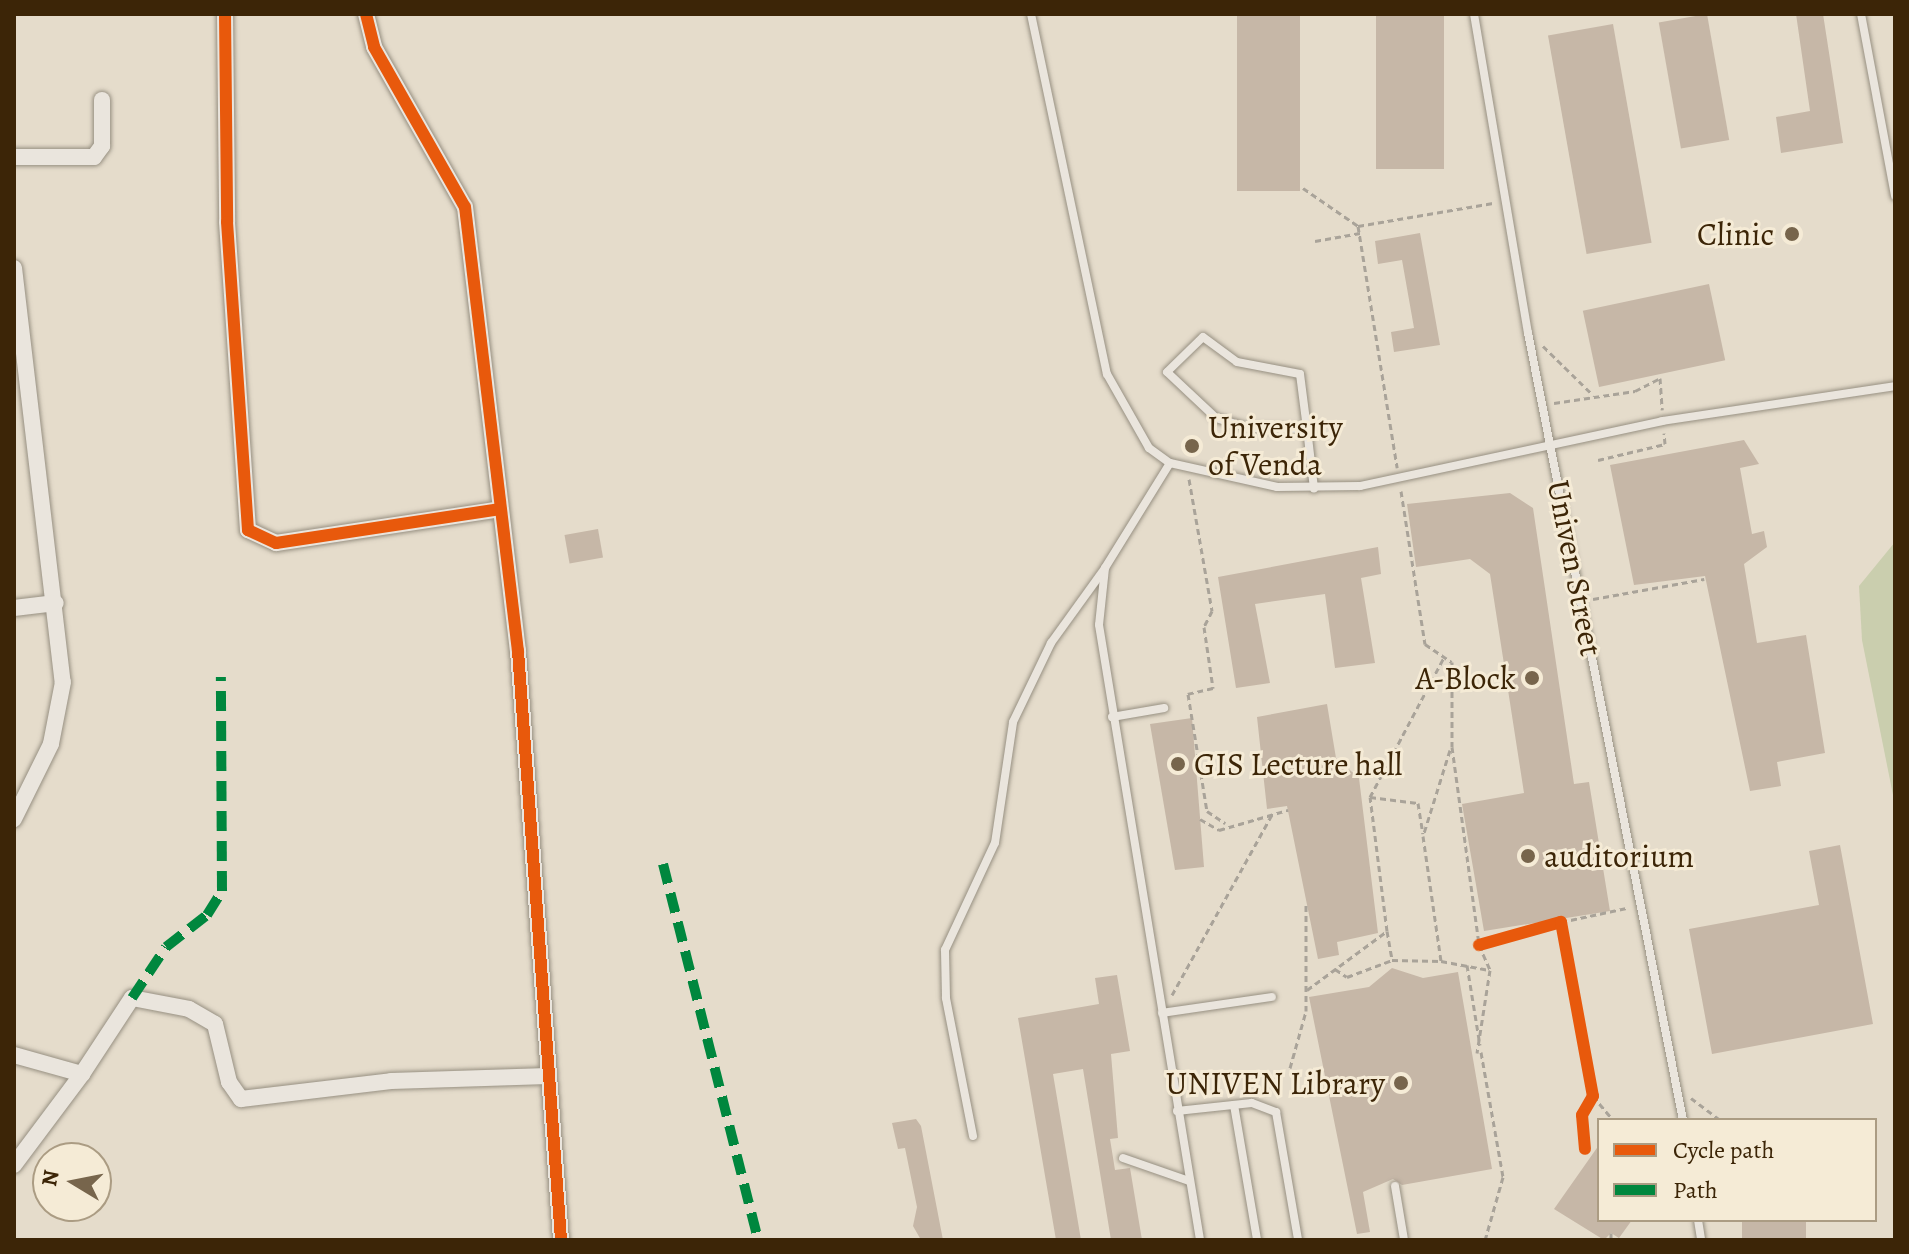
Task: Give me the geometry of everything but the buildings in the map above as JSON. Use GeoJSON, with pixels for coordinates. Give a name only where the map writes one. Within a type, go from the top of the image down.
{"type":"FeatureCollection","features":[{"type":"Feature","properties":{"kind":"street"},"geometry":{"type":"LineString","coordinates":[[225,14],[227,238],[248,530],[276,543],[500,509]]}},
{"type":"Feature","properties":{"kind":"street"},"geometry":{"type":"LineString","coordinates":[[366,14],[374,47],[465,207],[532,812],[561,1240]]}},
{"type":"Feature","properties":{"kind":"street"},"geometry":{"type":"LineString","coordinates":[[14,157],[94,157],[102,146],[102,100]]}},
{"type":"Feature","properties":{"kind":"street"},"geometry":{"type":"LineString","coordinates":[[14,268],[56,603],[60,715],[14,819]]}},
{"type":"Feature","properties":{"kind":"street"},"geometry":{"type":"LineString","coordinates":[[14,608],[56,603]]}},
{"type":"Feature","properties":{"kind":"street"},"geometry":{"type":"LineString","coordinates":[[14,1165],[82,1074],[132,998],[189,1009],[215,1024],[229,1082],[241,1099],[391,1081],[548,1076]]}},
{"type":"Feature","properties":{"kind":"street"},"geometry":{"type":"LineString","coordinates":[[14,1055],[82,1074]]}},
{"type":"Feature","properties":{"kind":"lane"},"geometry":{"type":"LineString","coordinates":[[1031,14],[1107,374],[1149,448],[1188,472],[1314,489],[1399,478],[1662,421],[1895,386]]}},
{"type":"Feature","properties":{"kind":"lane","name":"Univen Street"},"geometry":{"type":"LineString","coordinates":[[1474,14],[1528,333],[1683,1118]]}},
{"type":"Feature","properties":{"kind":"lane"},"geometry":{"type":"LineString","coordinates":[[1861,14],[1895,196]]}},
{"type":"Feature","properties":{"kind":"lane"},"geometry":{"type":"LineString","coordinates":[[1307,429],[1249,428],[1216,418],[1167,372],[1203,337],[1237,362],[1300,374],[1307,429],[1314,489]]}},
{"type":"Feature","properties":{"kind":"lane"},"geometry":{"type":"LineString","coordinates":[[973,1136],[946,998],[945,950],[995,843],[1013,722],[1051,643],[1105,568],[1170,463]]}},
{"type":"Feature","properties":{"kind":"lane"},"geometry":{"type":"LineString","coordinates":[[1105,568],[1099,625],[1112,717],[1200,1240]]}},
{"type":"Feature","properties":{"kind":"lane"},"geometry":{"type":"LineString","coordinates":[[1112,717],[1164,708]]}},
{"type":"Feature","properties":{"kind":"lane"},"geometry":{"type":"LineString","coordinates":[[1162,1013],[1272,997]]}},
{"type":"Feature","properties":{"kind":"lane"},"geometry":{"type":"LineString","coordinates":[[1177,1111],[1260,1104],[1280,1119],[1298,1240]]}},
{"type":"Feature","properties":{"kind":"lane"},"geometry":{"type":"LineString","coordinates":[[1234,1105],[1257,1240]]}},
{"type":"Feature","properties":{"kind":"lane"},"geometry":{"type":"LineString","coordinates":[[1123,1158],[1189,1181]]}},
{"type":"Feature","properties":{"kind":"lane"},"geometry":{"type":"LineString","coordinates":[[1395,1186],[1404,1240]]}},
{"type":"Feature","properties":{"kind":"path"},"geometry":{"type":"LineString","coordinates":[[1303,188],[1358,226],[1425,644],[1452,662],[1452,747],[1479,945],[1490,970],[1479,1053]]}},
{"type":"Feature","properties":{"kind":"path"},"geometry":{"type":"LineString","coordinates":[[1358,226],[1506,201]]}},
{"type":"Feature","properties":{"kind":"path"},"geometry":{"type":"LineString","coordinates":[[1315,241],[1360,233]]}},
{"type":"Feature","properties":{"kind":"path"},"geometry":{"type":"LineString","coordinates":[[1528,333],[1593,395]]}},
{"type":"Feature","properties":{"kind":"path"},"geometry":{"type":"LineString","coordinates":[[1542,406],[1593,395],[1635,391],[1660,378],[1665,444],[1598,460]]}},
{"type":"Feature","properties":{"kind":"path"},"geometry":{"type":"LineString","coordinates":[[1188,472],[1212,611],[1204,627],[1213,688],[1188,694],[1207,811],[1225,823]]}},
{"type":"Feature","properties":{"kind":"path"},"geometry":{"type":"LineString","coordinates":[[1582,601],[1704,579]]}},
{"type":"Feature","properties":{"kind":"path"},"geometry":{"type":"LineString","coordinates":[[1392,960],[1370,797],[1444,657]]}},
{"type":"Feature","properties":{"kind":"path"},"geometry":{"type":"LineString","coordinates":[[1423,836],[1452,747]]}},
{"type":"Feature","properties":{"kind":"path"},"geometry":{"type":"LineString","coordinates":[[1370,797],[1418,803],[1441,961]]}},
{"type":"Feature","properties":{"kind":"path"},"geometry":{"type":"LineString","coordinates":[[1200,819],[1219,830],[1225,823],[1288,810]]}},
{"type":"Feature","properties":{"kind":"path"},"geometry":{"type":"LineString","coordinates":[[1162,1013],[1273,813]]}},
{"type":"Feature","properties":{"kind":"path"},"geometry":{"type":"LineString","coordinates":[[1290,1068],[1307,990],[1306,902]]}},
{"type":"Feature","properties":{"kind":"path"},"geometry":{"type":"LineString","coordinates":[[1537,928],[1642,903]]}},
{"type":"Feature","properties":{"kind":"path"},"geometry":{"type":"LineString","coordinates":[[1561,922],[1563,936]]}},
{"type":"Feature","properties":{"kind":"path"},"geometry":{"type":"LineString","coordinates":[[1307,990],[1387,931]]}},
{"type":"Feature","properties":{"kind":"path"},"geometry":{"type":"LineString","coordinates":[[1479,945],[1493,941]]}},
{"type":"Feature","properties":{"kind":"path"},"geometry":{"type":"LineString","coordinates":[[1335,969],[1347,977],[1392,960],[1441,961],[1490,970]]}},
{"type":"Feature","properties":{"kind":"path"},"geometry":{"type":"LineString","coordinates":[[1467,965],[1479,1053],[1512,1215]]}},
{"type":"Feature","properties":{"kind":"path"},"geometry":{"type":"LineString","coordinates":[[1590,1081],[1593,1096],[1611,1118]]}},
{"type":"Feature","properties":{"kind":"path"},"geometry":{"type":"LineString","coordinates":[[1676,1086],[1717,1118]]}},
{"type":"Feature","properties":{"kind":"path"},"geometry":{"type":"LineString","coordinates":[[1582,1115],[1593,1096]]}},
{"type":"Feature","properties":{"kind":"path"},"geometry":{"type":"LineString","coordinates":[[1485,1240],[1503,1177]]}},
{"type":"Feature","properties":{"kind":"path"},"geometry":{"type":"LineString","coordinates":[[1611,1233],[1611,1240]]}},
{"type":"Feature","properties":{"kind":"green space"},"geometry":{"type":"Polygon","coordinates":[[[1895,542],[1895,805],[1862,640],[1859,586],[1895,542]]]}},
{"type":"Feature","properties":{"kind":"marked path"},"geometry":{"type":"LineString","coordinates":[[132,998],[166,947],[207,915],[222,891],[221,677]]}},
{"type":"Feature","properties":{"kind":"marked path"},"geometry":{"type":"LineString","coordinates":[[663,864],[758,1240]]}},
{"type":"Feature","properties":{"kind":"cycle path"},"geometry":{"type":"LineString","coordinates":[[225,14],[227,222],[248,530],[276,543],[500,509]]}},
{"type":"Feature","properties":{"kind":"cycle path"},"geometry":{"type":"LineString","coordinates":[[366,14],[374,47],[465,207],[518,651],[561,1240]]}},
{"type":"Feature","properties":{"kind":"cycle path"},"geometry":{"type":"LineString","coordinates":[[1479,945],[1561,922],[1593,1096],[1582,1115],[1585,1149]]}},
{"type":"Feature","properties":{"kind":"place","name":"Clinic"},"geometry":{"type":"Point","coordinates":[1792,234]}},
{"type":"Feature","properties":{"kind":"place","name":"University of Venda"},"geometry":{"type":"Point","coordinates":[1192,446]}},
{"type":"Feature","properties":{"kind":"place","name":"A-Block"},"geometry":{"type":"Point","coordinates":[1532,678]}},
{"type":"Feature","properties":{"kind":"place","name":"GIS Lecture hall"},"geometry":{"type":"Point","coordinates":[1178,764]}},
{"type":"Feature","properties":{"kind":"place","name":"auditorium"},"geometry":{"type":"Point","coordinates":[1528,856]}},
{"type":"Feature","properties":{"kind":"place","name":"UNIVEN Library"},"geometry":{"type":"Point","coordinates":[1401,1083]}}]}
